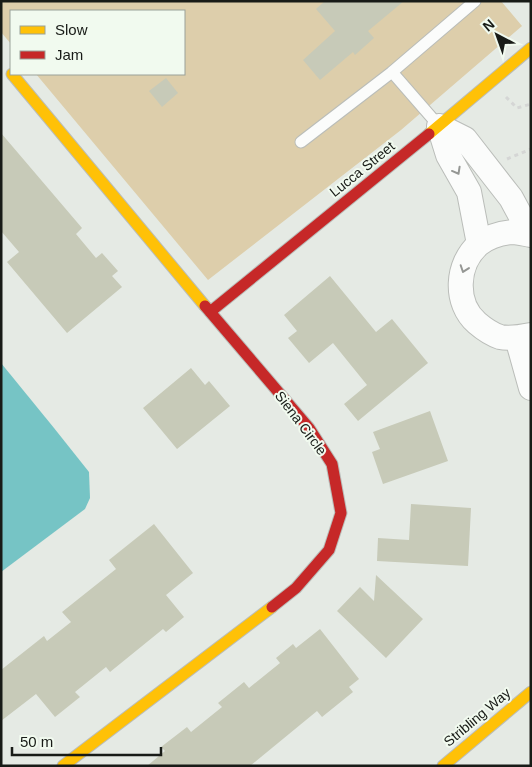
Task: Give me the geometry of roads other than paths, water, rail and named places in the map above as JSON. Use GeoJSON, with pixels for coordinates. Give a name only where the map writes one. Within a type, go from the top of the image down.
{"type":"FeatureCollection","features":[{"type":"Feature","properties":{"kind":"street","name":"Lucca Street"},"geometry":{"type":"LineString","coordinates":[[210,312],[439,126],[531,48]]}},
{"type":"Feature","properties":{"kind":"street","name":"Siena Circle"},"geometry":{"type":"LineString","coordinates":[[1,60],[10,71]]}},
{"type":"Feature","properties":{"kind":"street","name":"Siena Circle"},"geometry":{"type":"LineString","coordinates":[[14,75],[308,428],[332,464],[341,513],[329,550],[296,588],[63,766]]}},
{"type":"Feature","properties":{"kind":"street"},"geometry":{"type":"LineString","coordinates":[[439,126],[465,138],[504,190],[501,204],[525,234]]}},
{"type":"Feature","properties":{"kind":"street"},"geometry":{"type":"LineString","coordinates":[[439,126],[448,155],[469,192],[480,244]]}},
{"type":"Feature","properties":{"kind":"street"},"geometry":{"type":"LineString","coordinates":[[525,234],[495,235],[480,244],[468,257],[462,272],[460,289],[464,305],[472,319],[485,330],[500,337],[524,336],[531,388]]}},
{"type":"Feature","properties":{"kind":"street","name":"Stribling Way"},"geometry":{"type":"LineString","coordinates":[[443,766],[531,692]]}},
{"type":"Feature","properties":{"kind":"lane"},"geometry":{"type":"LineString","coordinates":[[301,142],[392,72],[474,1]]}},
{"type":"Feature","properties":{"kind":"lane"},"geometry":{"type":"LineString","coordinates":[[392,72],[439,126]]}},
{"type":"Feature","properties":{"kind":"water"},"geometry":{"type":"Polygon","coordinates":[[[1,363],[89,472],[90,498],[85,509],[1,572],[1,363]]]}}]}
